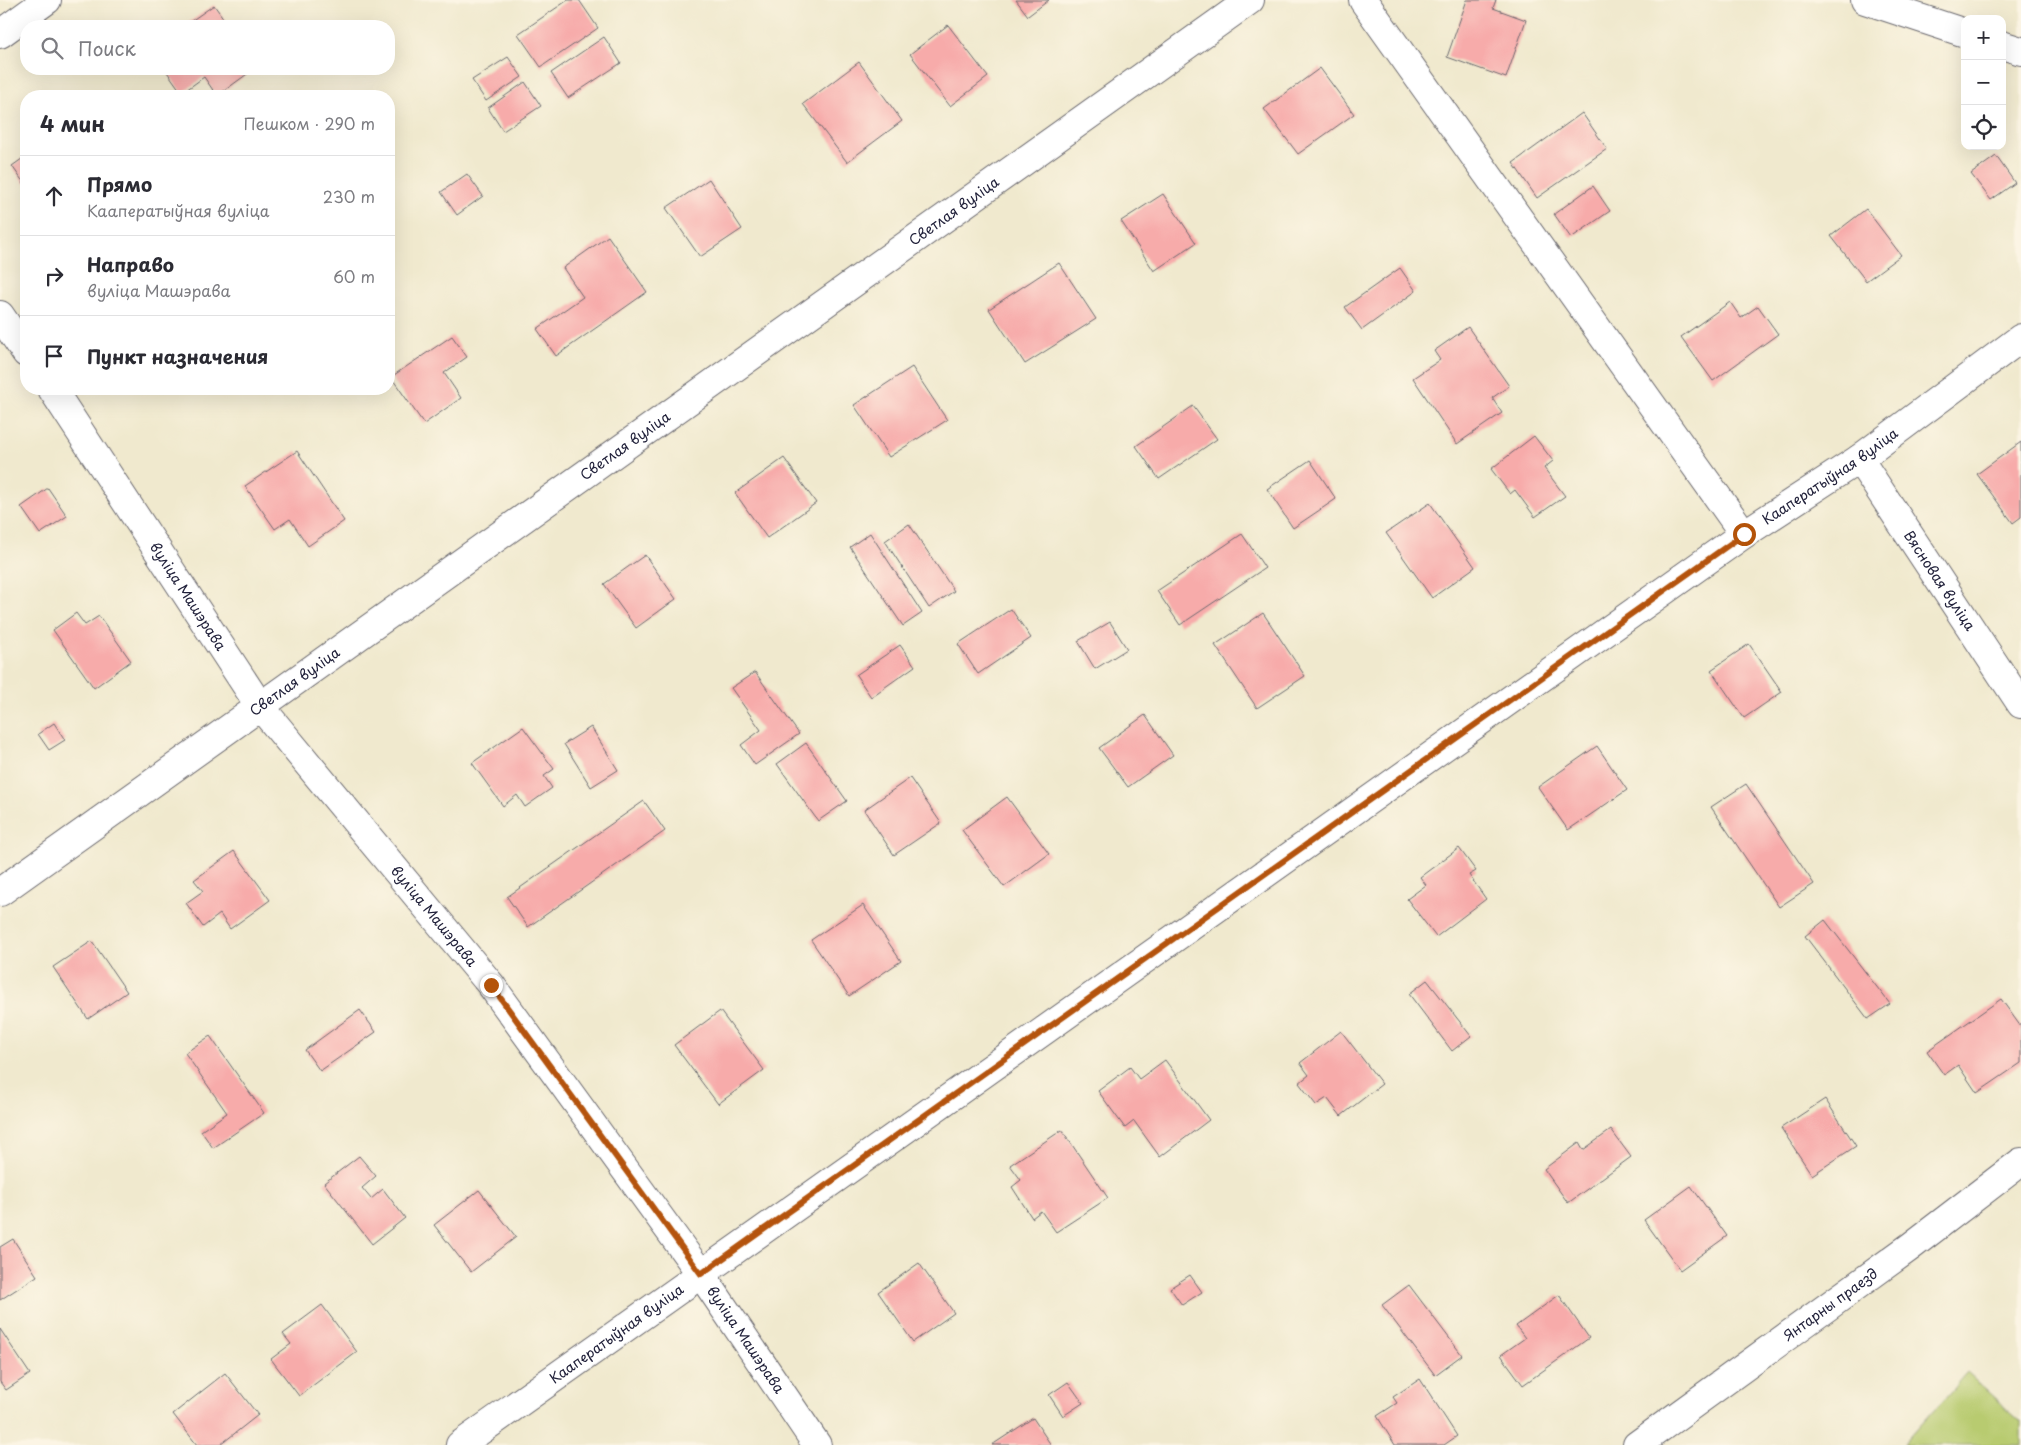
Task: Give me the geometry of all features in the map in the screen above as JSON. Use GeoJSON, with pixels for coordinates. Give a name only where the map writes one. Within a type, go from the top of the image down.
{"type":"FeatureCollection","features":[{"type":"Feature","properties":{"kind":"street"},"geometry":{"type":"LineString","coordinates":[[0,34],[47,0]]}},
{"type":"Feature","properties":{"kind":"street","name":"Светлая вуліца"},"geometry":{"type":"LineString","coordinates":[[0,892],[259,705],[1250,0]]}},
{"type":"Feature","properties":{"kind":"street"},"geometry":{"type":"LineString","coordinates":[[1363,0],[1744,534]]}},
{"type":"Feature","properties":{"kind":"street"},"geometry":{"type":"LineString","coordinates":[[1865,0],[1961,32]]}},
{"type":"Feature","properties":{"kind":"street"},"geometry":{"type":"LineString","coordinates":[[2006,46],[2021,51]]}},
{"type":"Feature","properties":{"kind":"street"},"geometry":{"type":"LineString","coordinates":[[0,315],[20,344]]}},
{"type":"Feature","properties":{"kind":"street","name":"Кааператыўная вуліца"},"geometry":{"type":"LineString","coordinates":[[460,1445],[1744,534],[1859,459],[2021,338]]}},
{"type":"Feature","properties":{"kind":"street","name":"вуліца Машэрава"},"geometry":{"type":"LineString","coordinates":[[56,395],[259,705],[491,985],[701,1274],[817,1445]]}},
{"type":"Feature","properties":{"kind":"street","name":"Вясновая вуліца"},"geometry":{"type":"LineString","coordinates":[[1859,459],[2021,704]]}},
{"type":"Feature","properties":{"kind":"street","name":"Янтарны праезд"},"geometry":{"type":"LineString","coordinates":[[1637,1445],[1910,1247],[2021,1162]]}},
{"type":"Feature","properties":{"kind":"green space"},"geometry":{"type":"Polygon","coordinates":[[[1967,1373],[2021,1422],[2021,1445],[1903,1445],[1967,1373]]]}},
{"type":"Feature","properties":{"kind":"building"},"geometry":{"type":"Polygon","coordinates":[[[568,0],[579,0],[598,28],[541,67],[518,34],[568,0]]]}},
{"type":"Feature","properties":{"kind":"building"},"geometry":{"type":"Polygon","coordinates":[[[1016,0],[1049,0],[1028,16],[1016,0]]]}},
{"type":"Feature","properties":{"kind":"building"},"geometry":{"type":"Polygon","coordinates":[[[1467,0],[1496,0],[1493,8],[1526,20],[1506,78],[1447,57],[1467,0]]]}},
{"type":"Feature","properties":{"kind":"building"},"geometry":{"type":"Polygon","coordinates":[[[214,5],[225,20],[193,20],[214,5]]]}},
{"type":"Feature","properties":{"kind":"building"},"geometry":{"type":"Polygon","coordinates":[[[948,25],[988,77],[950,106],[910,54],[948,25]]]}},
{"type":"Feature","properties":{"kind":"building"},"geometry":{"type":"Polygon","coordinates":[[[604,37],[621,63],[568,98],[551,73],[604,37]]]}},
{"type":"Feature","properties":{"kind":"building"},"geometry":{"type":"Polygon","coordinates":[[[508,57],[522,77],[486,101],[472,80],[508,57]]]}},
{"type":"Feature","properties":{"kind":"building"},"geometry":{"type":"Polygon","coordinates":[[[859,62],[902,121],[847,162],[803,104],[859,62]]]}},
{"type":"Feature","properties":{"kind":"building"},"geometry":{"type":"Polygon","coordinates":[[[1320,68],[1354,114],[1298,154],[1264,109],[1320,68]]]}},
{"type":"Feature","properties":{"kind":"building"},"geometry":{"type":"Polygon","coordinates":[[[169,75],[246,75],[225,90],[213,90],[204,77],[186,90],[180,90],[169,75]]]}},
{"type":"Feature","properties":{"kind":"building"},"geometry":{"type":"Polygon","coordinates":[[[525,82],[541,106],[503,131],[488,108],[525,82]]]}},
{"type":"Feature","properties":{"kind":"building"},"geometry":{"type":"Polygon","coordinates":[[[1582,113],[1607,149],[1537,198],[1513,163],[1582,113]]]}},
{"type":"Feature","properties":{"kind":"building"},"geometry":{"type":"Polygon","coordinates":[[[1996,156],[2015,183],[1991,200],[1971,174],[1996,156]]]}},
{"type":"Feature","properties":{"kind":"building"},"geometry":{"type":"Polygon","coordinates":[[[20,160],[20,177],[12,166],[20,160]]]}},
{"type":"Feature","properties":{"kind":"building"},"geometry":{"type":"Polygon","coordinates":[[[467,174],[483,196],[457,215],[441,192],[467,174]]]}},
{"type":"Feature","properties":{"kind":"building"},"geometry":{"type":"Polygon","coordinates":[[[709,179],[742,229],[700,257],[666,208],[709,179]]]}},
{"type":"Feature","properties":{"kind":"building"},"geometry":{"type":"Polygon","coordinates":[[[1593,186],[1610,211],[1571,238],[1554,214],[1593,186]]]}},
{"type":"Feature","properties":{"kind":"building"},"geometry":{"type":"Polygon","coordinates":[[[1163,194],[1196,243],[1154,271],[1121,221],[1163,194]]]}},
{"type":"Feature","properties":{"kind":"building"},"geometry":{"type":"Polygon","coordinates":[[[1866,209],[1901,255],[1866,281],[1831,236],[1866,209]]]}},
{"type":"Feature","properties":{"kind":"building"},"geometry":{"type":"Polygon","coordinates":[[[608,236],[647,292],[556,356],[537,329],[583,297],[563,268],[608,236]]]}},
{"type":"Feature","properties":{"kind":"building"},"geometry":{"type":"Polygon","coordinates":[[[1059,263],[1096,319],[1025,364],[989,309],[1059,263]]]}},
{"type":"Feature","properties":{"kind":"building"},"geometry":{"type":"Polygon","coordinates":[[[1400,268],[1416,291],[1362,330],[1345,307],[1400,268]]]}},
{"type":"Feature","properties":{"kind":"building"},"geometry":{"type":"Polygon","coordinates":[[[1730,302],[1741,318],[1758,306],[1778,334],[1713,381],[1681,337],[1730,302]]]}},
{"type":"Feature","properties":{"kind":"building"},"geometry":{"type":"Polygon","coordinates":[[[1468,327],[1509,386],[1492,398],[1502,413],[1457,444],[1413,378],[1440,360],[1434,351],[1468,327]]]}},
{"type":"Feature","properties":{"kind":"building"},"geometry":{"type":"Polygon","coordinates":[[[452,336],[467,357],[444,373],[461,398],[424,424],[395,383],[395,374],[452,336]]]}},
{"type":"Feature","properties":{"kind":"building"},"geometry":{"type":"Polygon","coordinates":[[[912,367],[947,420],[889,457],[854,405],[912,367]]]}},
{"type":"Feature","properties":{"kind":"building"},"geometry":{"type":"Polygon","coordinates":[[[1193,406],[1217,439],[1159,479],[1136,446],[1193,406]]]}},
{"type":"Feature","properties":{"kind":"building"},"geometry":{"type":"Polygon","coordinates":[[[1534,436],[1553,461],[1544,468],[1565,496],[1535,517],[1515,490],[1510,494],[1491,469],[1534,436]]]}},
{"type":"Feature","properties":{"kind":"building"},"geometry":{"type":"Polygon","coordinates":[[[2021,442],[2021,517],[2013,523],[1977,474],[2021,442]]]}},
{"type":"Feature","properties":{"kind":"building"},"geometry":{"type":"Polygon","coordinates":[[[297,451],[344,521],[308,546],[290,519],[275,529],[245,486],[297,451]]]}},
{"type":"Feature","properties":{"kind":"building"},"geometry":{"type":"Polygon","coordinates":[[[784,458],[816,503],[767,538],[735,493],[784,458]]]}},
{"type":"Feature","properties":{"kind":"building"},"geometry":{"type":"Polygon","coordinates":[[[1310,460],[1336,499],[1293,528],[1267,489],[1310,460]]]}},
{"type":"Feature","properties":{"kind":"building"},"geometry":{"type":"Polygon","coordinates":[[[48,488],[67,516],[40,534],[21,507],[48,488]]]}},
{"type":"Feature","properties":{"kind":"building"},"geometry":{"type":"Polygon","coordinates":[[[1430,503],[1475,567],[1432,598],[1386,533],[1430,503]]]}},
{"type":"Feature","properties":{"kind":"building"},"geometry":{"type":"Polygon","coordinates":[[[909,524],[954,591],[929,608],[885,541],[909,524]]]}},
{"type":"Feature","properties":{"kind":"building"},"geometry":{"type":"Polygon","coordinates":[[[870,533],[922,613],[903,626],[850,547],[870,533]]]}},
{"type":"Feature","properties":{"kind":"building"},"geometry":{"type":"Polygon","coordinates":[[[1242,534],[1265,568],[1180,625],[1157,591],[1242,534]]]}},
{"type":"Feature","properties":{"kind":"building"},"geometry":{"type":"Polygon","coordinates":[[[645,555],[676,599],[636,628],[604,584],[645,555]]]}},
{"type":"Feature","properties":{"kind":"building"},"geometry":{"type":"Polygon","coordinates":[[[1011,609],[1031,638],[978,674],[958,644],[1011,609]]]}},
{"type":"Feature","properties":{"kind":"building"},"geometry":{"type":"Polygon","coordinates":[[[76,613],[85,625],[99,616],[131,661],[94,688],[53,630],[76,613]]]}},
{"type":"Feature","properties":{"kind":"building"},"geometry":{"type":"Polygon","coordinates":[[[1263,613],[1305,676],[1257,708],[1215,645],[1263,613]]]}},
{"type":"Feature","properties":{"kind":"building"},"geometry":{"type":"Polygon","coordinates":[[[1110,622],[1127,649],[1095,669],[1078,641],[1110,622]]]}},
{"type":"Feature","properties":{"kind":"building"},"geometry":{"type":"Polygon","coordinates":[[[1749,644],[1782,692],[1744,718],[1711,670],[1749,644]]]}},
{"type":"Feature","properties":{"kind":"building"},"geometry":{"type":"Polygon","coordinates":[[[900,645],[915,666],[871,697],[856,675],[900,645]]]}},
{"type":"Feature","properties":{"kind":"building"},"geometry":{"type":"Polygon","coordinates":[[[755,672],[799,734],[755,765],[741,745],[761,730],[731,688],[755,672]]]}},
{"type":"Feature","properties":{"kind":"building"},"geometry":{"type":"Polygon","coordinates":[[[1145,715],[1173,755],[1128,787],[1099,748],[1145,715]]]}},
{"type":"Feature","properties":{"kind":"building"},"geometry":{"type":"Polygon","coordinates":[[[54,723],[65,740],[49,750],[38,734],[54,723]]]}},
{"type":"Feature","properties":{"kind":"building"},"geometry":{"type":"Polygon","coordinates":[[[523,727],[554,769],[544,776],[552,788],[525,807],[517,795],[503,806],[472,763],[523,727]]]}},
{"type":"Feature","properties":{"kind":"building"},"geometry":{"type":"Polygon","coordinates":[[[591,727],[618,770],[591,787],[564,744],[591,727]]]}},
{"type":"Feature","properties":{"kind":"building"},"geometry":{"type":"Polygon","coordinates":[[[806,743],[847,801],[818,821],[777,764],[806,743]]]}},
{"type":"Feature","properties":{"kind":"building"},"geometry":{"type":"Polygon","coordinates":[[[1597,746],[1627,790],[1568,830],[1538,787],[1597,746]]]}},
{"type":"Feature","properties":{"kind":"building"},"geometry":{"type":"Polygon","coordinates":[[[910,778],[941,823],[894,855],[864,810],[910,778]]]}},
{"type":"Feature","properties":{"kind":"building"},"geometry":{"type":"Polygon","coordinates":[[[1746,784],[1814,884],[1779,907],[1711,807],[1746,784]]]}},
{"type":"Feature","properties":{"kind":"building"},"geometry":{"type":"Polygon","coordinates":[[[1007,797],[1049,854],[1004,887],[962,830],[1007,797]]]}},
{"type":"Feature","properties":{"kind":"building"},"geometry":{"type":"Polygon","coordinates":[[[644,801],[665,831],[528,927],[507,897],[644,801]]]}},
{"type":"Feature","properties":{"kind":"building"},"geometry":{"type":"Polygon","coordinates":[[[1459,848],[1476,871],[1469,875],[1486,899],[1436,937],[1407,899],[1426,885],[1420,877],[1459,848]]]}},
{"type":"Feature","properties":{"kind":"building"},"geometry":{"type":"Polygon","coordinates":[[[234,851],[270,900],[230,929],[220,914],[203,927],[186,903],[203,891],[194,880],[234,851]]]}},
{"type":"Feature","properties":{"kind":"building"},"geometry":{"type":"Polygon","coordinates":[[[863,905],[901,961],[849,996],[811,940],[863,905]]]}},
{"type":"Feature","properties":{"kind":"building"},"geometry":{"type":"Polygon","coordinates":[[[1825,920],[1890,1004],[1868,1019],[1805,936],[1825,920]]]}},
{"type":"Feature","properties":{"kind":"building"},"geometry":{"type":"Polygon","coordinates":[[[92,941],[127,992],[88,1019],[53,967],[92,941]]]}},
{"type":"Feature","properties":{"kind":"building"},"geometry":{"type":"Polygon","coordinates":[[[1427,980],[1471,1036],[1452,1051],[1409,994],[1427,980]]]}},
{"type":"Feature","properties":{"kind":"building"},"geometry":{"type":"Polygon","coordinates":[[[2001,999],[2021,1027],[2021,1063],[1977,1093],[1958,1065],[1944,1075],[1927,1051],[2001,999]]]}},
{"type":"Feature","properties":{"kind":"building"},"geometry":{"type":"Polygon","coordinates":[[[360,1010],[376,1032],[320,1071],[305,1050],[360,1010]]]}},
{"type":"Feature","properties":{"kind":"building"},"geometry":{"type":"Polygon","coordinates":[[[720,1011],[764,1070],[718,1104],[674,1045],[720,1011]]]}},
{"type":"Feature","properties":{"kind":"building"},"geometry":{"type":"Polygon","coordinates":[[[1341,1031],[1382,1084],[1341,1116],[1327,1098],[1316,1105],[1299,1083],[1309,1075],[1300,1063],[1341,1031]]]}},
{"type":"Feature","properties":{"kind":"building"},"geometry":{"type":"Polygon","coordinates":[[[210,1036],[264,1113],[213,1148],[201,1131],[227,1113],[185,1053],[210,1036]]]}},
{"type":"Feature","properties":{"kind":"building"},"geometry":{"type":"Polygon","coordinates":[[[1165,1060],[1209,1120],[1160,1157],[1134,1121],[1125,1128],[1098,1091],[1130,1067],[1139,1079],[1165,1060]]]}},
{"type":"Feature","properties":{"kind":"building"},"geometry":{"type":"Polygon","coordinates":[[[1825,1099],[1856,1146],[1812,1175],[1781,1128],[1825,1099]]]}},
{"type":"Feature","properties":{"kind":"building"},"geometry":{"type":"Polygon","coordinates":[[[1062,1130],[1108,1198],[1056,1232],[1041,1211],[1032,1218],[1012,1187],[1021,1180],[1010,1165],[1062,1130]]]}},
{"type":"Feature","properties":{"kind":"building"},"geometry":{"type":"Polygon","coordinates":[[[1611,1130],[1631,1157],[1568,1203],[1544,1169],[1579,1143],[1583,1150],[1611,1130]]]}},
{"type":"Feature","properties":{"kind":"building"},"geometry":{"type":"Polygon","coordinates":[[[359,1156],[376,1176],[362,1188],[371,1199],[383,1189],[405,1218],[372,1244],[324,1183],[359,1156]]]}},
{"type":"Feature","properties":{"kind":"building"},"geometry":{"type":"Polygon","coordinates":[[[1691,1186],[1727,1236],[1680,1270],[1644,1220],[1691,1186]]]}},
{"type":"Feature","properties":{"kind":"building"},"geometry":{"type":"Polygon","coordinates":[[[479,1190],[516,1237],[471,1272],[434,1225],[479,1190]]]}},
{"type":"Feature","properties":{"kind":"building"},"geometry":{"type":"Polygon","coordinates":[[[13,1239],[37,1276],[0,1300],[0,1247],[13,1239]]]}},
{"type":"Feature","properties":{"kind":"building"},"geometry":{"type":"Polygon","coordinates":[[[919,1263],[954,1313],[913,1342],[878,1292],[919,1263]]]}},
{"type":"Feature","properties":{"kind":"building"},"geometry":{"type":"Polygon","coordinates":[[[1190,1275],[1202,1292],[1182,1305],[1170,1288],[1190,1275]]]}},
{"type":"Feature","properties":{"kind":"building"},"geometry":{"type":"Polygon","coordinates":[[[1409,1285],[1462,1355],[1435,1375],[1382,1305],[1409,1285]]]}},
{"type":"Feature","properties":{"kind":"building"},"geometry":{"type":"Polygon","coordinates":[[[1559,1295],[1589,1338],[1523,1385],[1501,1355],[1525,1338],[1516,1326],[1559,1295]]]}},
{"type":"Feature","properties":{"kind":"building"},"geometry":{"type":"Polygon","coordinates":[[[322,1305],[357,1352],[299,1396],[271,1359],[291,1344],[283,1334],[322,1305]]]}},
{"type":"Feature","properties":{"kind":"building"},"geometry":{"type":"Polygon","coordinates":[[[0,1329],[30,1374],[6,1390],[0,1382],[0,1329]]]}},
{"type":"Feature","properties":{"kind":"building"},"geometry":{"type":"Polygon","coordinates":[[[225,1373],[258,1415],[220,1445],[197,1445],[173,1414],[225,1373]]]}},
{"type":"Feature","properties":{"kind":"building"},"geometry":{"type":"Polygon","coordinates":[[[1420,1379],[1457,1436],[1444,1445],[1395,1445],[1377,1416],[1397,1403],[1393,1397],[1420,1379]]]}},
{"type":"Feature","properties":{"kind":"building"},"geometry":{"type":"Polygon","coordinates":[[[1068,1382],[1083,1403],[1063,1416],[1049,1395],[1068,1382]]]}},
{"type":"Feature","properties":{"kind":"building"},"geometry":{"type":"Polygon","coordinates":[[[1033,1418],[1051,1445],[992,1445],[1033,1418]]]}},
{"type":"Feature","properties":{"kind":"route"},"geometry":{"type":"LineString","coordinates":[[491,985],[701,1274],[1744,534]]}}]}
